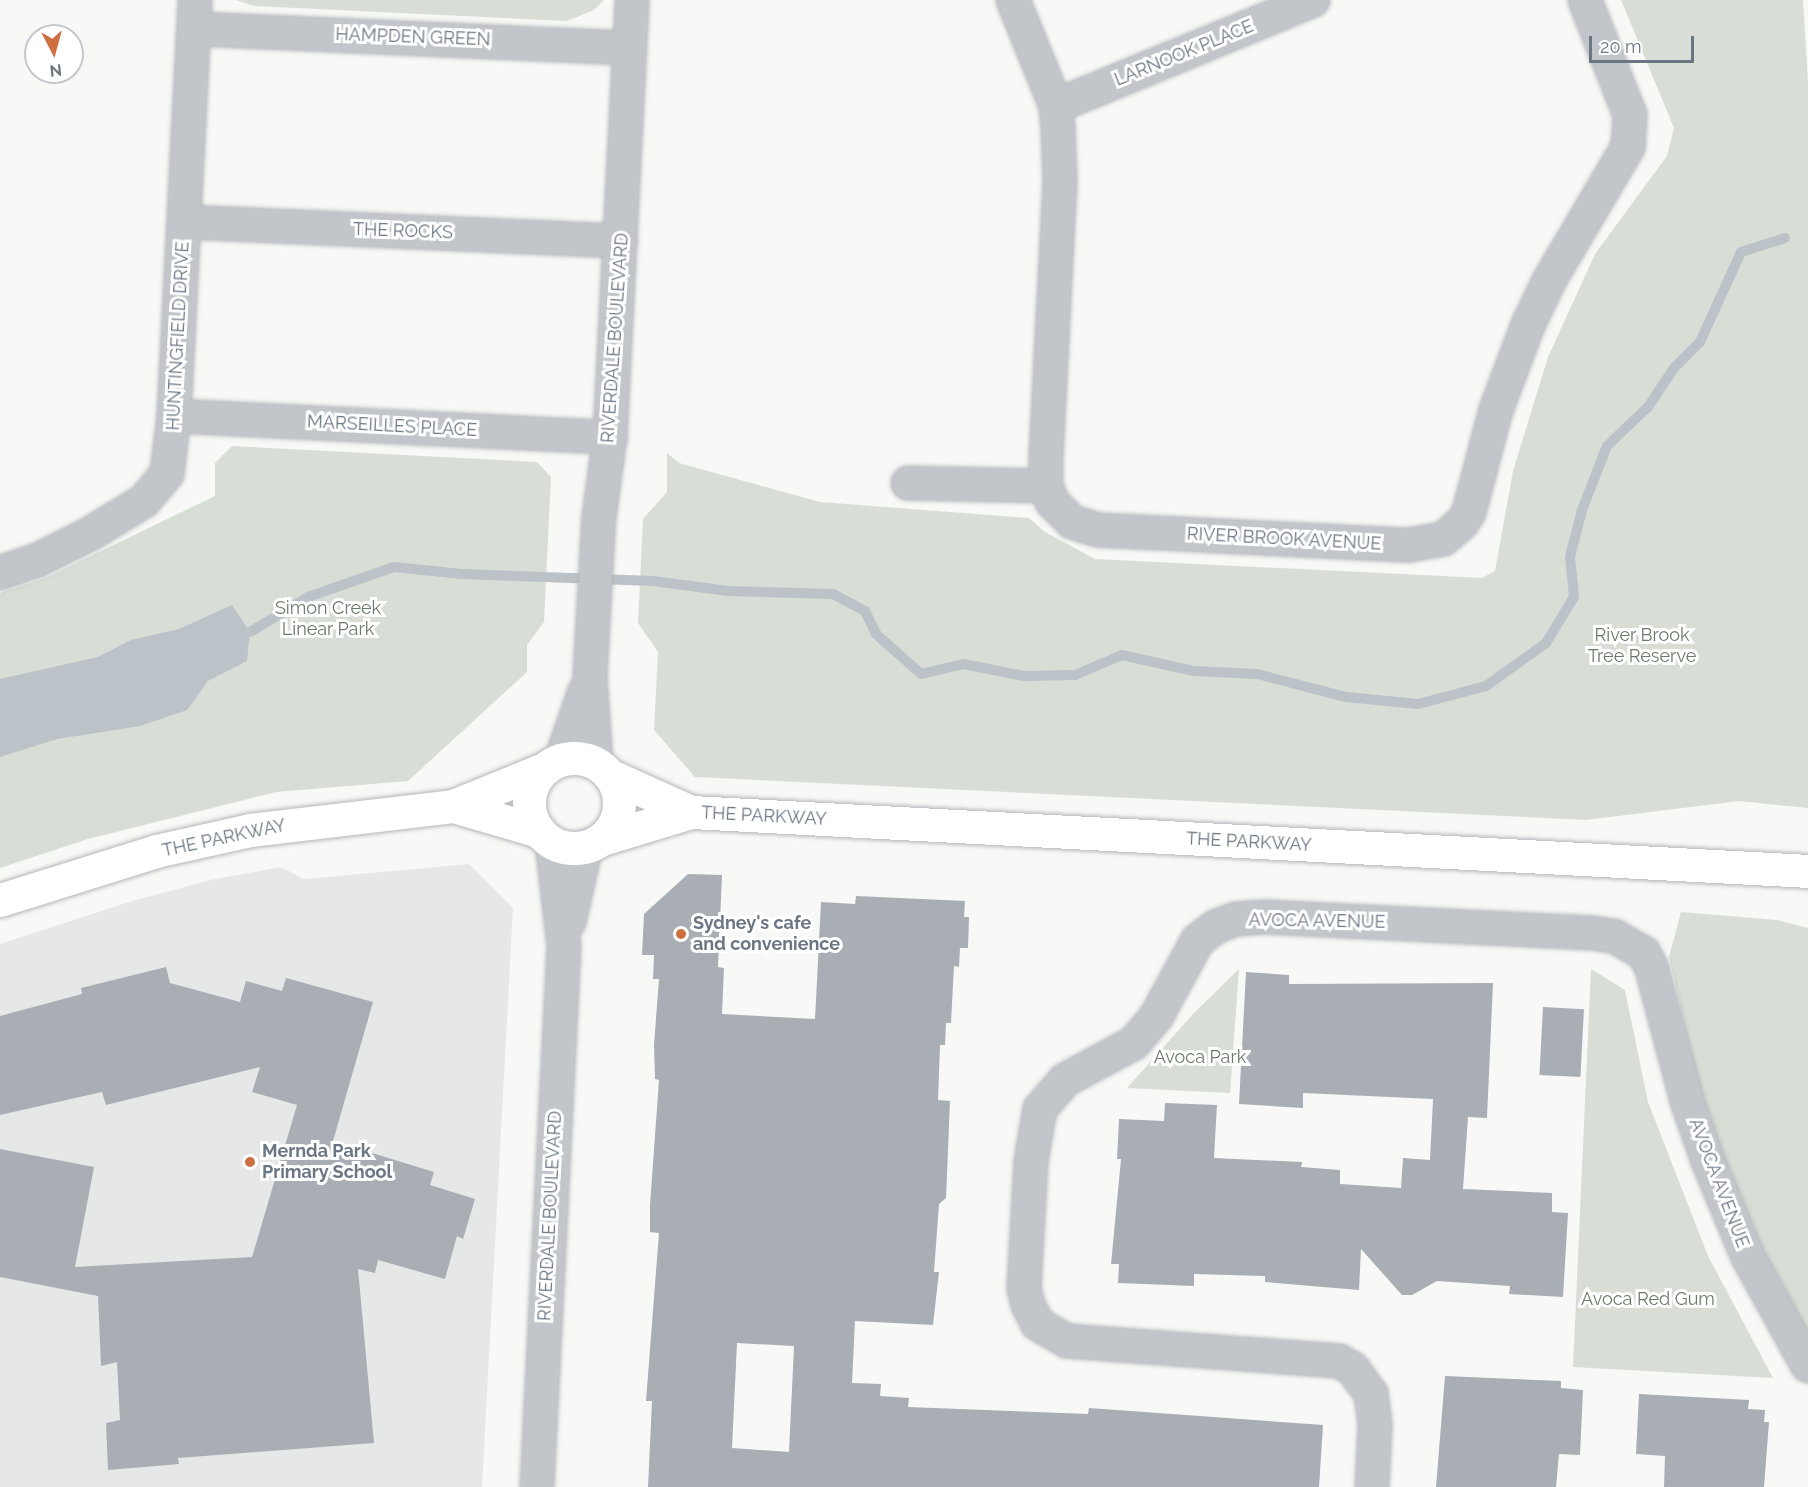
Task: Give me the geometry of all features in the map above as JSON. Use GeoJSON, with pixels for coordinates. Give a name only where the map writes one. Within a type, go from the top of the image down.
{"type":"FeatureCollection","features":[{"type":"Feature","properties":{"kind":"street","name":"RIVERDALE BOULEVARD"},"geometry":{"type":"LineString","coordinates":[[603,770],[590,676],[599,517],[610,437],[632,0]]}},
{"type":"Feature","properties":{"kind":"street"},"geometry":{"type":"LineString","coordinates":[[908,483],[1046,486],[1060,180],[1056,106],[1013,0]]}},
{"type":"Feature","properties":{"kind":"street","name":"LARNOOK PLACE"},"geometry":{"type":"LineString","coordinates":[[1056,106],[1313,0]]}},
{"type":"Feature","properties":{"kind":"street","name":"RIVER BROOK AVENUE"},"geometry":{"type":"LineString","coordinates":[[1046,486],[1062,516],[1083,528],[1098,530],[1409,545],[1433,543],[1452,534],[1469,512],[1496,410],[1528,325],[1630,138],[1625,99],[1585,0]]}},
{"type":"Feature","properties":{"kind":"street","name":"HAMPDEN GREEN"},"geometry":{"type":"LineString","coordinates":[[195,15],[630,48]]}},
{"type":"Feature","properties":{"kind":"street","name":"HUNTINGFIELD DRIVE"},"geometry":{"type":"LineString","coordinates":[[0,573],[38,560],[144,501],[167,474],[174,416],[195,15]]}},
{"type":"Feature","properties":{"kind":"street","name":"THE ROCKS"},"geometry":{"type":"LineString","coordinates":[[184,222],[621,241]]}},
{"type":"Feature","properties":{"kind":"street","name":"MARSEILLES PLACE"},"geometry":{"type":"LineString","coordinates":[[174,416],[610,437]]}},
{"type":"Feature","properties":{"kind":"street","name":"RIVERDALE BOULEVARD"},"geometry":{"type":"LineString","coordinates":[[554,764],[590,676]]}},
{"type":"Feature","properties":{"kind":"street"},"geometry":{"type":"LineString","coordinates":[[585,759],[603,770],[619,801],[612,828],[594,842],[563,847],[545,837],[529,805],[536,779],[554,764],[585,759]]}},
{"type":"Feature","properties":{"kind":"street","name":"THE PARKWAY"},"geometry":{"type":"LineString","coordinates":[[0,900],[145,855],[250,830],[453,806],[554,764]]}},
{"type":"Feature","properties":{"kind":"street","name":"THE PARKWAY"},"geometry":{"type":"LineString","coordinates":[[603,770],[691,812]]}},
{"type":"Feature","properties":{"kind":"street","name":"THE PARKWAY"},"geometry":{"type":"LineString","coordinates":[[453,806],[545,837]]}},
{"type":"Feature","properties":{"kind":"street","name":"THE PARKWAY"},"geometry":{"type":"LineString","coordinates":[[594,842],[691,812],[1808,871]]}},
{"type":"Feature","properties":{"kind":"street","name":"RIVERDALE BOULEVARD"},"geometry":{"type":"LineString","coordinates":[[537,1487],[564,946],[545,837]]}},
{"type":"Feature","properties":{"kind":"street","name":"RIVERDALE BOULEVARD"},"geometry":{"type":"LineString","coordinates":[[564,946],[594,842]]}},
{"type":"Feature","properties":{"kind":"street","name":"AVOCA AVENUE"},"geometry":{"type":"LineString","coordinates":[[1372,1487],[1375,1425],[1371,1394],[1358,1374],[1339,1361],[1067,1341],[1048,1333],[1028,1305],[1024,1288],[1030,1161],[1040,1109],[1065,1080],[1134,1043],[1156,1017],[1198,940],[1215,927],[1236,919],[1264,917],[1592,933],[1614,936],[1644,953],[1652,969],[1687,1101],[1708,1161],[1748,1257],[1808,1366]]}},
{"type":"Feature","properties":{"kind":"shaded area"},"geometry":{"type":"Polygon","coordinates":[[[232,605],[250,632],[247,661],[208,681],[187,710],[140,726],[57,739],[0,757],[0,679],[98,657],[131,640],[179,629],[232,605]]]}},
{"type":"Feature","properties":{"kind":"shaded area","name":"Mernda Park Primary School"},"geometry":{"type":"Polygon","coordinates":[[[469,864],[513,908],[482,1487],[0,1487],[0,944],[129,902],[210,880],[281,867],[304,879],[469,864]]]}},
{"type":"Feature","properties":{"kind":"green space"},"geometry":{"type":"Polygon","coordinates":[[[236,0],[604,0],[594,10],[567,21],[254,6],[236,0]]]}},
{"type":"Feature","properties":{"kind":"green space","name":"River Brook Tree Reserve"},"geometry":{"type":"Polygon","coordinates":[[[1621,0],[1803,0],[1808,82],[1808,808],[1739,801],[1586,820],[695,777],[654,730],[658,652],[638,623],[643,519],[667,492],[667,453],[679,463],[820,502],[1029,518],[1045,532],[1095,559],[1482,578],[1495,571],[1513,471],[1548,357],[1595,254],[1667,156],[1674,128],[1621,0]]]}},
{"type":"Feature","properties":{"kind":"green space","name":"Simon Creek Linear Park"},"geometry":{"type":"Polygon","coordinates":[[[232,446],[537,462],[551,477],[544,622],[527,645],[527,672],[408,781],[276,792],[88,839],[0,868],[0,593],[45,578],[215,496],[215,463],[232,446]]]}},
{"type":"Feature","properties":{"kind":"green space"},"geometry":{"type":"Polygon","coordinates":[[[1681,912],[1777,920],[1808,928],[1808,1336],[1764,1256],[1703,1108],[1669,957],[1681,912]]]}},
{"type":"Feature","properties":{"kind":"green space","name":"Avoca Park"},"geometry":{"type":"Polygon","coordinates":[[[1239,969],[1230,1093],[1127,1088],[1194,1013],[1239,969]]]}},
{"type":"Feature","properties":{"kind":"green space","name":"Avoca Red Gum"},"geometry":{"type":"Polygon","coordinates":[[[1591,969],[1625,990],[1648,1102],[1708,1256],[1773,1378],[1573,1367],[1591,969]]]}},
{"type":"Feature","properties":{"kind":"building"},"geometry":{"type":"Polygon","coordinates":[[[688,874],[722,875],[718,967],[724,968],[722,1014],[815,1019],[821,902],[855,904],[856,896],[965,901],[964,917],[969,917],[968,948],[960,948],[959,967],[954,966],[951,1023],[946,1023],[945,1045],[940,1045],[938,1100],[950,1101],[946,1198],[939,1204],[934,1272],[939,1272],[933,1325],[855,1321],[852,1383],[881,1384],[880,1396],[909,1398],[908,1407],[1088,1414],[1089,1408],[1323,1425],[1319,1487],[648,1487],[652,1401],[646,1401],[659,1233],[650,1232],[650,1205],[659,1080],[655,1079],[654,1045],[659,979],[653,979],[654,955],[642,955],[644,914],[688,874]],[[737,1343],[732,1448],[789,1452],[794,1346],[737,1343]]]}},
{"type":"Feature","properties":{"kind":"building"},"geometry":{"type":"Polygon","coordinates":[[[166,967],[170,983],[240,1002],[246,981],[282,991],[286,978],[373,1002],[333,1141],[434,1172],[430,1185],[475,1199],[463,1239],[457,1236],[445,1279],[378,1260],[375,1273],[358,1269],[374,1443],[178,1458],[179,1464],[108,1470],[106,1423],[120,1420],[117,1362],[101,1366],[98,1296],[0,1277],[0,1149],[94,1167],[75,1267],[252,1257],[297,1105],[252,1092],[260,1067],[106,1105],[102,1092],[0,1115],[0,1016],[82,994],[81,988],[166,967]]]}},
{"type":"Feature","properties":{"kind":"building"},"geometry":{"type":"Polygon","coordinates":[[[1246,972],[1289,975],[1289,984],[1493,983],[1487,1118],[1468,1117],[1463,1189],[1552,1193],[1552,1212],[1568,1213],[1563,1297],[1509,1294],[1510,1286],[1437,1281],[1412,1295],[1402,1295],[1361,1249],[1359,1290],[1265,1282],[1265,1276],[1194,1274],[1194,1286],[1118,1283],[1119,1264],[1111,1264],[1121,1159],[1117,1159],[1119,1119],[1164,1121],[1165,1103],[1217,1105],[1214,1158],[1302,1162],[1301,1167],[1340,1170],[1340,1184],[1401,1188],[1403,1158],[1430,1160],[1433,1099],[1303,1093],[1303,1108],[1239,1104],[1246,972]]]}},
{"type":"Feature","properties":{"kind":"building"},"geometry":{"type":"Polygon","coordinates":[[[1543,1007],[1584,1009],[1580,1077],[1539,1075],[1543,1007]]]}},
{"type":"Feature","properties":{"kind":"building"},"geometry":{"type":"Polygon","coordinates":[[[1445,1376],[1561,1381],[1561,1388],[1583,1390],[1580,1455],[1559,1454],[1556,1487],[1436,1487],[1445,1376]]]}},
{"type":"Feature","properties":{"kind":"building"},"geometry":{"type":"Polygon","coordinates":[[[1639,1394],[1749,1400],[1748,1409],[1765,1410],[1764,1422],[1769,1422],[1764,1487],[1664,1487],[1665,1456],[1636,1454],[1639,1394]]]}},
{"type":"Feature","properties":{"kind":"waterway"},"geometry":{"type":"LineString","coordinates":[[250,632],[308,597],[394,567],[462,574],[653,581],[728,591],[833,594],[865,611],[876,634],[921,674],[963,664],[1024,676],[1075,675],[1122,655],[1194,671],[1257,674],[1346,697],[1418,704],[1486,686],[1546,643],[1574,597],[1570,557],[1582,510],[1607,446],[1648,407],[1674,368],[1700,342],[1741,252],[1785,238]]}},
{"type":"Feature","properties":{"kind":"place","name":"Sydney's cafe and convenience"},"geometry":{"type":"Point","coordinates":[681,934]}},
{"type":"Feature","properties":{"kind":"place","name":"Mernda Park Primary School"},"geometry":{"type":"Point","coordinates":[250,1162]}}]}
